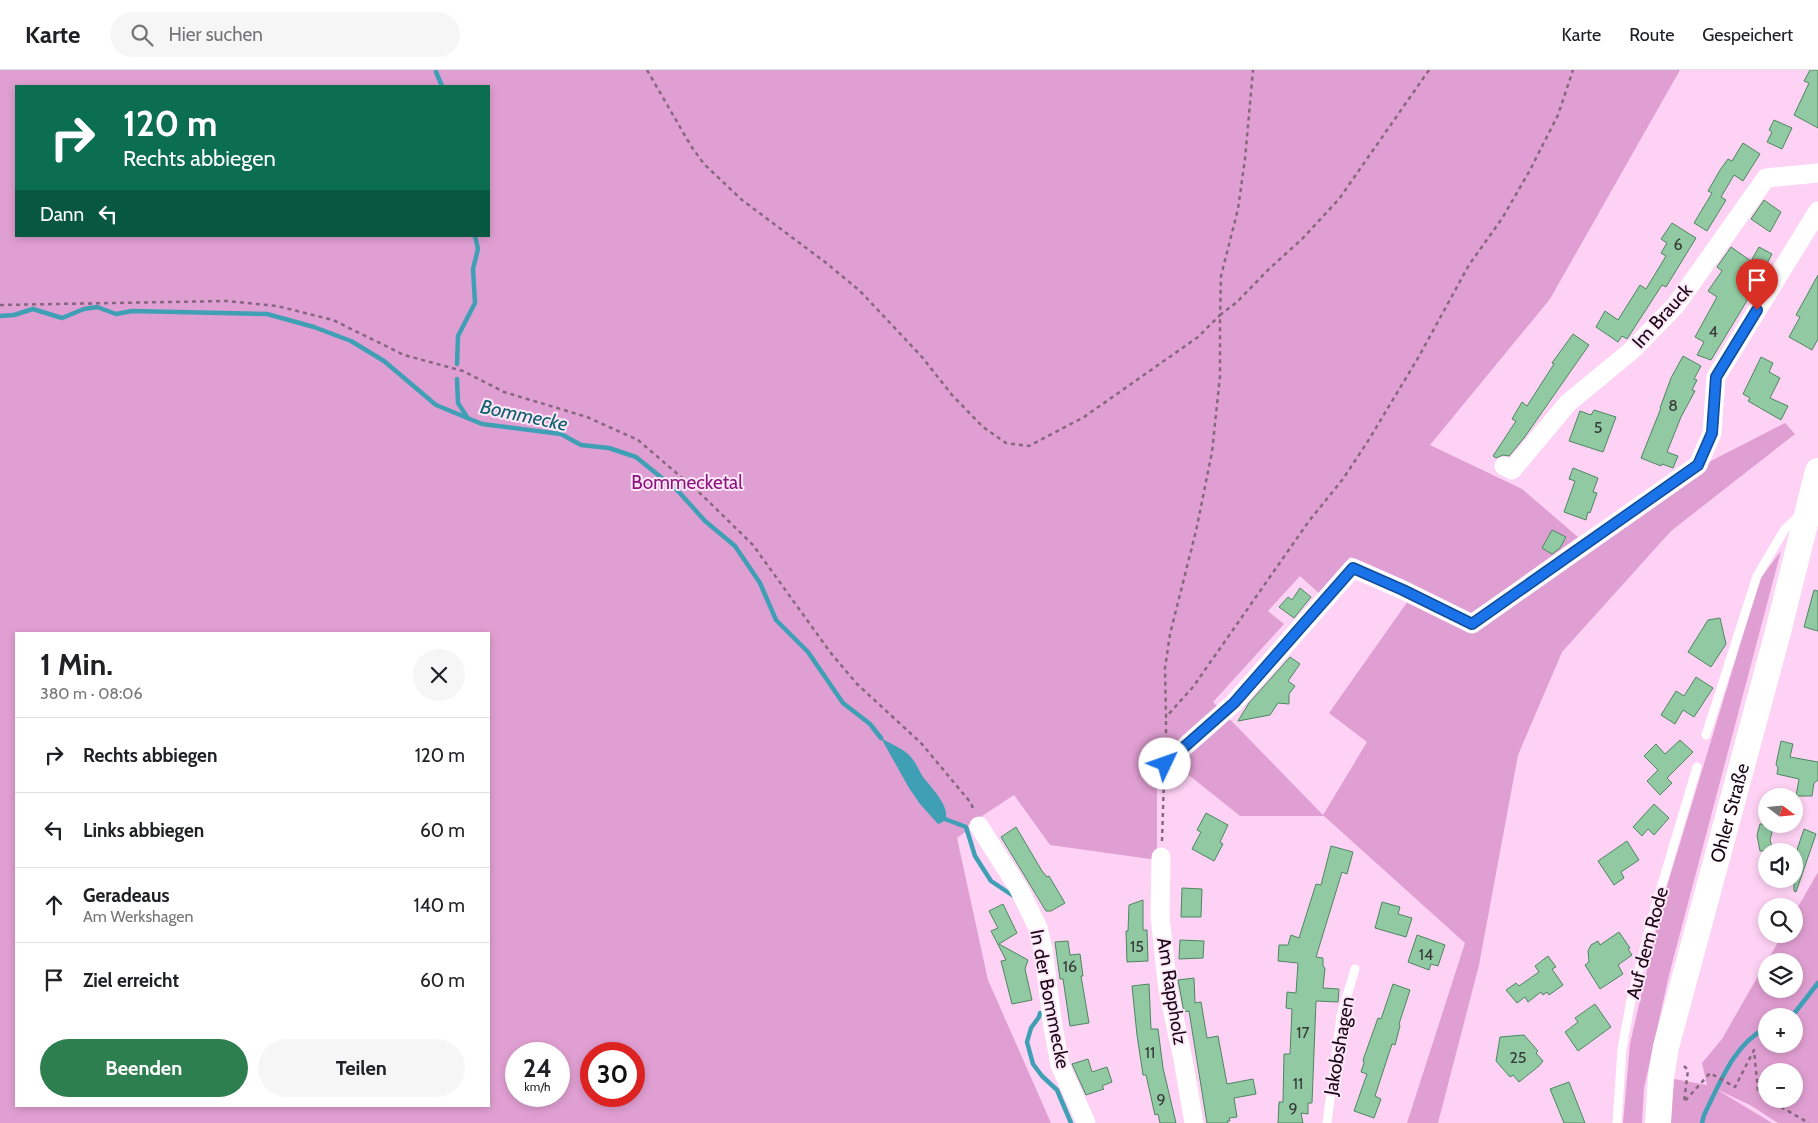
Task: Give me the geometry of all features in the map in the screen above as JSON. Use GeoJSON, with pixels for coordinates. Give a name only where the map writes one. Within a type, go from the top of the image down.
{"type":"FeatureCollection","features":[{"type":"Feature","properties":{"kind":"street","name":"Im Brauck"},"geometry":{"type":"LineString","coordinates":[[1504,466],[1512,470],[1568,403],[1631,350],[1676,304],[1766,178],[1818,173]]}},
{"type":"Feature","properties":{"kind":"street"},"geometry":{"type":"LineString","coordinates":[[1165,764],[1234,703],[1353,568],[1472,624],[1698,465],[1712,433],[1716,377],[1818,211]]}},
{"type":"Feature","properties":{"kind":"street","name":"Ohler Straße"},"geometry":{"type":"LineString","coordinates":[[1658,1123],[1661,1078],[1666,1047],[1778,632],[1818,471]]}},
{"type":"Feature","properties":{"kind":"street","name":"In der Bommecke"},"geometry":{"type":"LineString","coordinates":[[979,826],[1019,889],[1038,928],[1060,1065],[1086,1123]]}},
{"type":"Feature","properties":{"kind":"street","name":"Am Rappholz"},"geometry":{"type":"LineString","coordinates":[[1161,858],[1160,916],[1168,990],[1184,1059],[1194,1123]]}},
{"type":"Feature","properties":{"kind":"lane"},"geometry":{"type":"LineString","coordinates":[[1706,735],[1758,576],[1784,529],[1810,503]]}},
{"type":"Feature","properties":{"kind":"lane","name":"Auf dem Rode"},"geometry":{"type":"LineString","coordinates":[[1617,1123],[1622,1049],[1631,1000],[1653,915],[1697,767]]}},
{"type":"Feature","properties":{"kind":"lane","name":"Jakobshagen"},"geometry":{"type":"LineString","coordinates":[[1327,1123],[1341,1016],[1355,970]]}},
{"type":"Feature","properties":{"kind":"path"},"geometry":{"type":"LineString","coordinates":[[647,70],[691,146],[709,169],[742,200],[825,262],[860,291],[922,357],[952,395],[983,427],[1006,443],[1030,446],[1084,417],[1198,337],[1220,315],[1237,302],[1302,239],[1339,199],[1428,70]]}},
{"type":"Feature","properties":{"kind":"path"},"geometry":{"type":"LineString","coordinates":[[1161,858],[1166,717],[1165,668],[1170,634],[1196,531],[1212,452],[1220,376],[1221,276],[1238,209],[1245,159],[1252,70]]}},
{"type":"Feature","properties":{"kind":"path"},"geometry":{"type":"LineString","coordinates":[[1166,717],[1193,687],[1309,521],[1344,479],[1368,441],[1418,358],[1469,265],[1503,216],[1530,170],[1558,115],[1573,70]]}},
{"type":"Feature","properties":{"kind":"path"},"geometry":{"type":"LineString","coordinates":[[0,305],[227,301],[277,306],[333,320],[404,355],[463,371],[504,392],[587,417],[638,440],[702,496],[753,545],[830,652],[852,677],[921,743],[971,803],[979,826]]}},
{"type":"Feature","properties":{"kind":"path"},"geometry":{"type":"LineString","coordinates":[[1666,1047],[1688,1070],[1684,1102],[1710,1073],[1735,1087],[1754,1050],[1758,1091]]}},
{"type":"Feature","properties":{"kind":"path"},"geometry":{"type":"LineString","coordinates":[[1783,1108],[1809,1123]]}},
{"type":"Feature","properties":{"kind":"green space","name":"Bommecketal"},"geometry":{"type":"Polygon","coordinates":[[[0,70],[1680,70],[1550,299],[1430,445],[1522,489],[1578,537],[1471,615],[1350,557],[1322,596],[1300,576],[1268,611],[1284,624],[1213,702],[1323,815],[1367,742],[1329,713],[1408,601],[1468,632],[1703,465],[1785,423],[1795,434],[1671,531],[1562,652],[1518,755],[1479,965],[1438,1123],[1407,1123],[1465,943],[1324,816],[1240,816],[1185,772],[1157,770],[1157,860],[1050,845],[1014,795],[967,826],[969,829],[957,838],[988,980],[1051,1123],[0,1123],[0,70]]]}},
{"type":"Feature","properties":{"kind":"green space"},"geometry":{"type":"Polygon","coordinates":[[[1781,551],[1669,975],[1644,1088],[1642,1123],[1623,1123],[1630,1044],[1664,896],[1760,579],[1781,551]]]}},
{"type":"Feature","properties":{"kind":"green space"},"geometry":{"type":"Polygon","coordinates":[[[1818,872],[1818,1123],[1778,1123],[1750,1105],[1716,1089],[1772,1123],[1670,1123],[1674,1079],[1707,1085],[1702,1063],[1722,1039],[1758,976],[1758,998],[1803,998],[1803,953],[1772,953],[1778,943],[1803,943],[1803,898],[1818,872]]]}},
{"type":"Feature","properties":{"kind":"water"},"geometry":{"type":"Polygon","coordinates":[[[881,738],[902,749],[913,759],[945,808],[946,815],[944,820],[938,824],[920,804],[881,738]]]}},
{"type":"Feature","properties":{"kind":"building"},"geometry":{"type":"Polygon","coordinates":[[[1810,70],[1818,70],[1818,128],[1794,115],[1809,83],[1804,81],[1810,70]]]}},
{"type":"Feature","properties":{"kind":"building"},"geometry":{"type":"Polygon","coordinates":[[[1774,120],[1792,128],[1782,149],[1767,142],[1772,132],[1769,130],[1774,120]]]}},
{"type":"Feature","properties":{"kind":"building"},"geometry":{"type":"Polygon","coordinates":[[[1743,143],[1760,154],[1743,181],[1734,175],[1721,197],[1726,200],[1707,231],[1694,223],[1712,193],[1708,191],[1720,170],[1728,159],[1732,161],[1743,143]]]}},
{"type":"Feature","properties":{"kind":"building"},"geometry":{"type":"Polygon","coordinates":[[[1764,200],[1781,212],[1770,232],[1751,219],[1764,200]]]}},
{"type":"Feature","properties":{"kind":"building"},"geometry":{"type":"Polygon","coordinates":[[[1672,223],[1696,238],[1666,287],[1662,285],[1627,339],[1622,336],[1618,342],[1596,327],[1605,311],[1618,320],[1640,285],[1646,289],[1666,256],[1661,253],[1667,243],[1661,239],[1672,223]]]}},
{"type":"Feature","properties":{"kind":"building"},"geometry":{"type":"Polygon","coordinates":[[[1731,247],[1751,261],[1759,247],[1772,254],[1745,304],[1711,360],[1697,355],[1704,342],[1695,337],[1717,297],[1708,291],[1722,271],[1717,267],[1731,247]]]}},
{"type":"Feature","properties":{"kind":"building"},"geometry":{"type":"Polygon","coordinates":[[[1818,275],[1818,339],[1812,350],[1789,337],[1800,317],[1796,315],[1818,275]]]}},
{"type":"Feature","properties":{"kind":"building"},"geometry":{"type":"Polygon","coordinates":[[[1573,334],[1589,345],[1524,438],[1509,456],[1503,455],[1496,458],[1493,456],[1516,421],[1512,419],[1522,402],[1527,406],[1554,364],[1552,363],[1573,334]]]}},
{"type":"Feature","properties":{"kind":"building"},"geometry":{"type":"Polygon","coordinates":[[[1683,356],[1701,366],[1694,379],[1697,380],[1692,390],[1695,391],[1681,417],[1667,452],[1678,456],[1673,468],[1662,464],[1661,466],[1641,458],[1671,378],[1683,356]]]}},
{"type":"Feature","properties":{"kind":"building"},"geometry":{"type":"Polygon","coordinates":[[[1761,357],[1773,363],[1769,372],[1780,378],[1770,398],[1788,406],[1781,420],[1748,401],[1750,398],[1743,394],[1761,357]]]}},
{"type":"Feature","properties":{"kind":"building"},"geometry":{"type":"Polygon","coordinates":[[[1594,410],[1616,417],[1603,452],[1569,441],[1580,411],[1591,415],[1594,410]]]}},
{"type":"Feature","properties":{"kind":"building"},"geometry":{"type":"Polygon","coordinates":[[[1573,468],[1598,478],[1593,492],[1597,493],[1586,520],[1564,512],[1575,481],[1569,479],[1573,468]]]}},
{"type":"Feature","properties":{"kind":"building"},"geometry":{"type":"Polygon","coordinates":[[[1552,530],[1566,537],[1560,548],[1552,554],[1542,548],[1552,530]]]}},
{"type":"Feature","properties":{"kind":"building"},"geometry":{"type":"Polygon","coordinates":[[[1300,588],[1311,597],[1294,618],[1279,607],[1288,597],[1292,600],[1300,588]]]}},
{"type":"Feature","properties":{"kind":"building"},"geometry":{"type":"Polygon","coordinates":[[[1814,590],[1818,591],[1818,631],[1804,627],[1814,590]]]}},
{"type":"Feature","properties":{"kind":"building"},"geometry":{"type":"Polygon","coordinates":[[[1720,618],[1726,644],[1711,667],[1688,652],[1708,620],[1720,618]]]}},
{"type":"Feature","properties":{"kind":"building"},"geometry":{"type":"Polygon","coordinates":[[[1290,657],[1300,664],[1288,681],[1295,686],[1289,694],[1289,704],[1278,703],[1270,715],[1238,721],[1249,703],[1290,657]]]}},
{"type":"Feature","properties":{"kind":"building"},"geometry":{"type":"Polygon","coordinates":[[[1696,677],[1713,688],[1694,717],[1683,710],[1675,724],[1661,715],[1676,691],[1684,696],[1696,677]]]}},
{"type":"Feature","properties":{"kind":"building"},"geometry":{"type":"Polygon","coordinates":[[[1680,740],[1693,752],[1667,778],[1672,783],[1660,795],[1647,781],[1658,770],[1644,756],[1656,744],[1665,754],[1680,740]]]}},
{"type":"Feature","properties":{"kind":"building"},"geometry":{"type":"Polygon","coordinates":[[[1781,741],[1793,744],[1790,757],[1818,762],[1818,780],[1814,783],[1812,796],[1803,796],[1803,788],[1797,788],[1799,779],[1777,774],[1778,768],[1776,764],[1781,741]]]}},
{"type":"Feature","properties":{"kind":"building"},"geometry":{"type":"Polygon","coordinates":[[[1654,804],[1669,818],[1654,835],[1648,829],[1642,836],[1633,827],[1654,804]]]}},
{"type":"Feature","properties":{"kind":"building"},"geometry":{"type":"Polygon","coordinates":[[[1206,813],[1228,825],[1220,842],[1223,844],[1214,861],[1192,849],[1201,832],[1197,830],[1206,813]]]}},
{"type":"Feature","properties":{"kind":"building"},"geometry":{"type":"Polygon","coordinates":[[[1016,827],[1042,871],[1047,877],[1049,876],[1065,903],[1051,911],[1046,911],[1001,837],[1016,827]]]}},
{"type":"Feature","properties":{"kind":"building"},"geometry":{"type":"Polygon","coordinates":[[[1804,829],[1816,834],[1803,872],[1803,843],[1799,843],[1804,829]]]}},
{"type":"Feature","properties":{"kind":"building"},"geometry":{"type":"Polygon","coordinates":[[[1758,831],[1758,833],[1772,833],[1771,843],[1758,843],[1757,835],[1758,831]]]}},
{"type":"Feature","properties":{"kind":"building"},"geometry":{"type":"Polygon","coordinates":[[[1627,841],[1639,860],[1621,872],[1624,878],[1614,885],[1598,861],[1627,841]]]}},
{"type":"Feature","properties":{"kind":"building"},"geometry":{"type":"Polygon","coordinates":[[[1331,846],[1353,852],[1347,874],[1342,872],[1316,957],[1323,958],[1323,966],[1325,968],[1323,988],[1339,989],[1338,1002],[1316,1001],[1312,1103],[1308,1103],[1308,1114],[1301,1113],[1303,1123],[1278,1123],[1279,1102],[1283,1102],[1284,1054],[1290,1054],[1292,1009],[1286,1008],[1287,992],[1296,993],[1298,963],[1278,961],[1279,945],[1288,945],[1291,935],[1299,938],[1316,884],[1321,885],[1331,846]]]}},
{"type":"Feature","properties":{"kind":"building"},"geometry":{"type":"Polygon","coordinates":[[[1182,888],[1202,889],[1201,917],[1181,917],[1182,888]]]}},
{"type":"Feature","properties":{"kind":"building"},"geometry":{"type":"Polygon","coordinates":[[[1143,900],[1143,930],[1147,930],[1148,961],[1127,962],[1126,931],[1128,931],[1129,905],[1143,900]]]}},
{"type":"Feature","properties":{"kind":"building"},"geometry":{"type":"Polygon","coordinates":[[[1382,902],[1400,907],[1398,914],[1412,918],[1406,937],[1375,928],[1382,902]]]}},
{"type":"Feature","properties":{"kind":"building"},"geometry":{"type":"Polygon","coordinates":[[[1003,904],[1017,933],[999,944],[1028,960],[1025,969],[1032,1000],[1012,1004],[1001,961],[1006,960],[991,931],[998,928],[989,911],[1003,904]]]}},
{"type":"Feature","properties":{"kind":"building"},"geometry":{"type":"Polygon","coordinates":[[[1619,932],[1630,948],[1628,949],[1632,955],[1618,965],[1623,974],[1600,989],[1585,965],[1589,962],[1588,951],[1591,945],[1598,941],[1600,945],[1619,932]]]}},
{"type":"Feature","properties":{"kind":"building"},"geometry":{"type":"Polygon","coordinates":[[[1417,935],[1445,945],[1438,966],[1431,964],[1429,970],[1408,962],[1417,935]]]}},
{"type":"Feature","properties":{"kind":"building"},"geometry":{"type":"Polygon","coordinates":[[[1180,940],[1204,941],[1203,958],[1179,959],[1180,940]]]}},
{"type":"Feature","properties":{"kind":"building"},"geometry":{"type":"Polygon","coordinates":[[[1068,941],[1070,955],[1080,954],[1083,976],[1081,976],[1089,1023],[1070,1026],[1063,979],[1060,979],[1055,942],[1068,941]]]}},
{"type":"Feature","properties":{"kind":"building"},"geometry":{"type":"Polygon","coordinates":[[[1548,956],[1556,967],[1552,969],[1563,985],[1549,995],[1547,992],[1543,995],[1541,992],[1528,1002],[1525,997],[1517,1003],[1506,990],[1516,983],[1519,986],[1539,972],[1535,966],[1548,956]]]}},
{"type":"Feature","properties":{"kind":"building"},"geometry":{"type":"Polygon","coordinates":[[[1194,978],[1195,1003],[1201,1002],[1207,1038],[1218,1036],[1227,1084],[1253,1079],[1256,1094],[1234,1098],[1237,1117],[1229,1118],[1230,1121],[1227,1121],[1228,1123],[1207,1123],[1189,1011],[1184,1012],[1178,980],[1194,978]]]}},
{"type":"Feature","properties":{"kind":"building"},"geometry":{"type":"Polygon","coordinates":[[[1149,984],[1151,1029],[1158,1029],[1163,1068],[1176,1123],[1160,1123],[1158,1114],[1155,1115],[1146,1075],[1143,1075],[1132,986],[1149,984]]]}},
{"type":"Feature","properties":{"kind":"building"},"geometry":{"type":"Polygon","coordinates":[[[1393,984],[1410,990],[1399,1024],[1395,1045],[1392,1044],[1375,1096],[1381,1099],[1374,1118],[1354,1111],[1367,1074],[1361,1072],[1363,1060],[1378,1018],[1381,1019],[1393,984]]]}},
{"type":"Feature","properties":{"kind":"building"},"geometry":{"type":"Polygon","coordinates":[[[1595,1004],[1611,1027],[1578,1051],[1565,1032],[1578,1022],[1575,1018],[1595,1004]]]}},
{"type":"Feature","properties":{"kind":"building"},"geometry":{"type":"Polygon","coordinates":[[[1524,1035],[1538,1051],[1536,1053],[1543,1061],[1519,1082],[1513,1075],[1510,1077],[1496,1061],[1500,1037],[1524,1035]]]}},
{"type":"Feature","properties":{"kind":"building"},"geometry":{"type":"Polygon","coordinates":[[[1088,1059],[1092,1072],[1107,1067],[1112,1082],[1102,1086],[1104,1089],[1086,1095],[1072,1064],[1088,1059]]]}},
{"type":"Feature","properties":{"kind":"building"},"geometry":{"type":"Polygon","coordinates":[[[1569,1082],[1585,1123],[1564,1123],[1550,1089],[1569,1082]]]}},
{"type":"Feature","properties":{"kind":"waterway"},"geometry":{"type":"LineString","coordinates":[[436,72],[442,85]]}},
{"type":"Feature","properties":{"kind":"waterway"},"geometry":{"type":"LineString","coordinates":[[457,364],[458,336],[475,303],[473,269],[478,249],[475,237]]}},
{"type":"Feature","properties":{"kind":"waterway","name":"Bommecke"},"geometry":{"type":"LineString","coordinates":[[0,316],[14,315],[33,309],[62,318],[84,309],[97,307],[116,314],[132,311],[267,314],[314,327],[351,341],[384,361],[436,405],[482,424],[561,434],[581,445],[609,448],[636,457],[678,491],[705,521],[735,546],[760,583],[776,620],[808,652],[843,703],[870,724],[881,738]]}},
{"type":"Feature","properties":{"kind":"waterway"},"geometry":{"type":"LineString","coordinates":[[457,379],[458,403],[467,417]]}},
{"type":"Feature","properties":{"kind":"waterway","name":"Bommecke"},"geometry":{"type":"LineString","coordinates":[[945,819],[966,827],[975,856],[991,881],[1015,897]]}},
{"type":"Feature","properties":{"kind":"waterway","name":"Bommecke"},"geometry":{"type":"LineString","coordinates":[[1798,1008],[1818,983]]}},
{"type":"Feature","properties":{"kind":"waterway","name":"Bommecke"},"geometry":{"type":"LineString","coordinates":[[1040,1013],[1031,1028],[1027,1042],[1033,1064],[1042,1076],[1057,1090],[1071,1123]]}},
{"type":"Feature","properties":{"kind":"waterway","name":"Bommecke"},"geometry":{"type":"LineString","coordinates":[[1702,1123],[1704,1115],[1729,1066],[1745,1044],[1758,1033]]}},
{"type":"Feature","properties":{"kind":"route"},"geometry":{"type":"LineString","coordinates":[[1165,764],[1234,703],[1353,568],[1472,624],[1698,465],[1712,433],[1716,377],[1757,310]]}}]}
